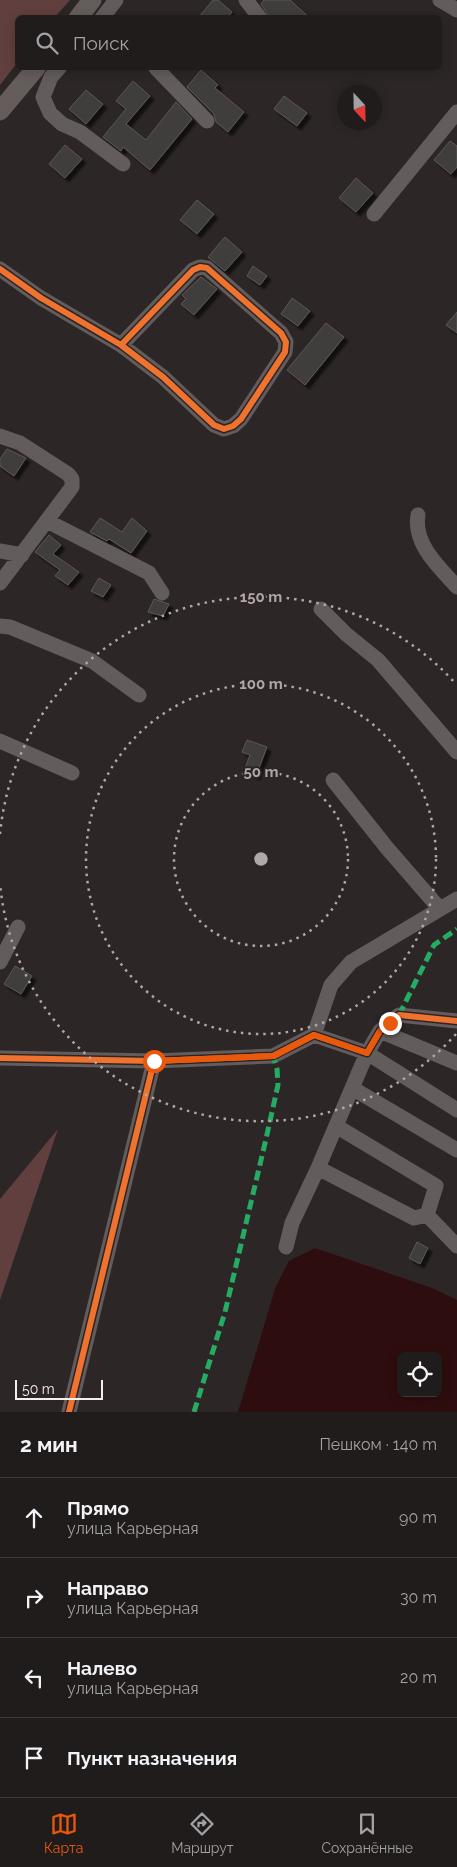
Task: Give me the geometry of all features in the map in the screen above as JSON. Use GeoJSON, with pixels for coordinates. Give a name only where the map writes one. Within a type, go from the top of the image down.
{"type":"FeatureCollection","features":[{"type":"Feature","properties":{"kind":"main road"},"geometry":{"type":"LineString","coordinates":[[80,15],[92,0]]}},
{"type":"Feature","properties":{"kind":"main road"},"geometry":{"type":"LineString","coordinates":[[0,111],[34,70]]}},
{"type":"Feature","properties":{"kind":"street"},"geometry":{"type":"LineString","coordinates":[[246,0],[258,15]]}},
{"type":"Feature","properties":{"kind":"street"},"geometry":{"type":"LineString","coordinates":[[440,0],[457,10]]}},
{"type":"Feature","properties":{"kind":"street"},"geometry":{"type":"LineString","coordinates":[[57,70],[50,77],[43,96],[50,113],[62,124],[80,132],[123,164]]}},
{"type":"Feature","properties":{"kind":"street"},"geometry":{"type":"LineString","coordinates":[[158,70],[207,121]]}},
{"type":"Feature","properties":{"kind":"street"},"geometry":{"type":"LineString","coordinates":[[374,214],[457,112]]}},
{"type":"Feature","properties":{"kind":"street"},"geometry":{"type":"LineString","coordinates":[[0,269],[42,298],[121,345],[162,377],[214,424],[224,429],[233,426],[241,419],[285,352],[286,342],[281,333],[207,268],[200,268],[193,270],[121,345]]}},
{"type":"Feature","properties":{"kind":"street"},"geometry":{"type":"LineString","coordinates":[[0,436],[20,443],[68,474],[72,479],[72,487],[0,583]]}},
{"type":"Feature","properties":{"kind":"street"},"geometry":{"type":"LineString","coordinates":[[418,515],[416,526],[421,542],[457,586]]}},
{"type":"Feature","properties":{"kind":"street"},"geometry":{"type":"LineString","coordinates":[[47,521],[149,573],[162,593]]}},
{"type":"Feature","properties":{"kind":"street"},"geometry":{"type":"LineString","coordinates":[[0,551],[22,555]]}},
{"type":"Feature","properties":{"kind":"street"},"geometry":{"type":"LineString","coordinates":[[321,609],[346,634],[378,660],[457,752]]}},
{"type":"Feature","properties":{"kind":"street"},"geometry":{"type":"LineString","coordinates":[[0,626],[10,627],[92,660],[139,695]]}},
{"type":"Feature","properties":{"kind":"street"},"geometry":{"type":"LineString","coordinates":[[0,741],[72,773]]}},
{"type":"Feature","properties":{"kind":"street"},"geometry":{"type":"LineString","coordinates":[[333,780],[387,848],[440,910]]}},
{"type":"Feature","properties":{"kind":"street"},"geometry":{"type":"LineString","coordinates":[[0,1058],[154,1061],[274,1056],[314,1035],[331,985],[351,962],[457,898]]}},
{"type":"Feature","properties":{"kind":"street"},"geometry":{"type":"LineString","coordinates":[[0,962],[18,927]]}},
{"type":"Feature","properties":{"kind":"street"},"geometry":{"type":"LineString","coordinates":[[286,1247],[292,1223],[318,1168],[367,1053],[380,1031],[399,1015],[457,1021]]}},
{"type":"Feature","properties":{"kind":"street"},"geometry":{"type":"LineString","coordinates":[[380,1031],[457,1063]]}},
{"type":"Feature","properties":{"kind":"street"},"geometry":{"type":"LineString","coordinates":[[314,1035],[367,1053],[457,1110]]}},
{"type":"Feature","properties":{"kind":"street"},"geometry":{"type":"LineString","coordinates":[[69,1412],[154,1061]]}},
{"type":"Feature","properties":{"kind":"street"},"geometry":{"type":"LineString","coordinates":[[352,1088],[457,1150]]}},
{"type":"Feature","properties":{"kind":"street"},"geometry":{"type":"LineString","coordinates":[[336,1126],[436,1186],[427,1215]]}},
{"type":"Feature","properties":{"kind":"street"},"geometry":{"type":"LineString","coordinates":[[318,1168],[414,1218],[427,1215]]}},
{"type":"Feature","properties":{"kind":"street"},"geometry":{"type":"LineString","coordinates":[[427,1215],[457,1246]]}},
{"type":"Feature","properties":{"kind":"shaded area"},"geometry":{"type":"Polygon","coordinates":[[[0,0],[70,0],[57,15],[15,15],[15,66],[0,85],[0,0]]]}},
{"type":"Feature","properties":{"kind":"shaded area"},"geometry":{"type":"Polygon","coordinates":[[[58,1129],[0,1300],[0,1199],[58,1129]]]}},
{"type":"Feature","properties":{"kind":"shaded area"},"geometry":{"type":"Polygon","coordinates":[[[315,1248],[432,1288],[457,1300],[457,1412],[238,1412],[276,1286],[289,1261],[315,1248]]]}},
{"type":"Feature","properties":{"kind":"building"},"geometry":{"type":"Polygon","coordinates":[[[213,0],[218,0],[232,12],[230,15],[200,15],[213,0]]]}},
{"type":"Feature","properties":{"kind":"building"},"geometry":{"type":"Polygon","coordinates":[[[264,0],[290,0],[307,15],[268,15],[261,4],[264,0]]]}},
{"type":"Feature","properties":{"kind":"building"},"geometry":{"type":"Polygon","coordinates":[[[201,70],[218,85],[215,88],[244,112],[228,132],[216,122],[214,114],[187,87],[201,70]]]}},
{"type":"Feature","properties":{"kind":"building"},"geometry":{"type":"Polygon","coordinates":[[[133,81],[150,96],[126,124],[146,140],[176,102],[192,119],[150,170],[123,147],[121,151],[103,137],[126,109],[116,101],[133,81]]]}},
{"type":"Feature","properties":{"kind":"building"},"geometry":{"type":"Polygon","coordinates":[[[86,90],[103,104],[86,124],[69,109],[86,90]]]}},
{"type":"Feature","properties":{"kind":"building"},"geometry":{"type":"Polygon","coordinates":[[[284,96],[307,113],[297,126],[274,109],[284,96]]]}},
{"type":"Feature","properties":{"kind":"building"},"geometry":{"type":"Polygon","coordinates":[[[450,141],[457,146],[457,167],[451,174],[434,160],[450,141]]]}},
{"type":"Feature","properties":{"kind":"building"},"geometry":{"type":"Polygon","coordinates":[[[65,145],[82,159],[65,178],[49,164],[65,145]]]}},
{"type":"Feature","properties":{"kind":"building"},"geometry":{"type":"Polygon","coordinates":[[[356,178],[373,193],[356,212],[339,198],[356,178]]]}},
{"type":"Feature","properties":{"kind":"building"},"geometry":{"type":"Polygon","coordinates":[[[197,200],[214,214],[197,234],[180,220],[197,200]]]}},
{"type":"Feature","properties":{"kind":"building"},"geometry":{"type":"Polygon","coordinates":[[[225,237],[242,252],[225,271],[208,257],[225,237]]]}},
{"type":"Feature","properties":{"kind":"building"},"geometry":{"type":"Polygon","coordinates":[[[253,266],[267,276],[260,285],[247,276],[253,266]]]}},
{"type":"Feature","properties":{"kind":"building"},"geometry":{"type":"Polygon","coordinates":[[[201,277],[217,289],[194,315],[181,304],[186,299],[182,295],[201,277]]]}},
{"type":"Feature","properties":{"kind":"building"},"geometry":{"type":"Polygon","coordinates":[[[292,298],[310,311],[298,326],[281,314],[292,298]]]}},
{"type":"Feature","properties":{"kind":"building"},"geometry":{"type":"Polygon","coordinates":[[[457,312],[457,333],[446,325],[457,312]]]}},
{"type":"Feature","properties":{"kind":"building"},"geometry":{"type":"Polygon","coordinates":[[[326,323],[344,337],[305,385],[287,370],[326,323]]]}},
{"type":"Feature","properties":{"kind":"building"},"geometry":{"type":"Polygon","coordinates":[[[7,449],[26,458],[14,476],[0,466],[0,459],[7,449]]]}},
{"type":"Feature","properties":{"kind":"building"},"geometry":{"type":"Polygon","coordinates":[[[100,518],[122,532],[132,518],[147,531],[131,553],[109,539],[107,541],[90,532],[100,518]]]}},
{"type":"Feature","properties":{"kind":"building"},"geometry":{"type":"Polygon","coordinates":[[[49,535],[61,545],[53,554],[79,572],[68,585],[55,576],[60,570],[35,552],[49,535]]]}},
{"type":"Feature","properties":{"kind":"building"},"geometry":{"type":"Polygon","coordinates":[[[99,578],[111,585],[103,597],[91,591],[99,578]]]}},
{"type":"Feature","properties":{"kind":"building"},"geometry":{"type":"Polygon","coordinates":[[[154,599],[169,604],[163,616],[148,612],[154,599]]]}},
{"type":"Feature","properties":{"kind":"building"},"geometry":{"type":"Polygon","coordinates":[[[247,740],[267,747],[256,776],[244,771],[250,755],[242,752],[247,740]]]}},
{"type":"Feature","properties":{"kind":"building"},"geometry":{"type":"Polygon","coordinates":[[[15,966],[32,976],[21,994],[4,984],[15,966]]]}},
{"type":"Feature","properties":{"kind":"building"},"geometry":{"type":"Polygon","coordinates":[[[417,1242],[428,1248],[420,1264],[409,1258],[417,1242]]]}},
{"type":"Feature","properties":{"kind":"marked path"},"geometry":{"type":"LineString","coordinates":[[399,1015],[434,945],[457,929]]}},
{"type":"Feature","properties":{"kind":"marked path"},"geometry":{"type":"LineString","coordinates":[[194,1412],[225,1312],[278,1085],[277,1069],[273,1056]]}},
{"type":"Feature","properties":{"kind":"cycle path"},"geometry":{"type":"LineString","coordinates":[[0,269],[41,298],[121,345],[163,377],[214,425],[224,429],[233,426],[241,419],[285,352],[286,342],[281,333],[207,268],[200,267],[193,270],[121,345]]}},
{"type":"Feature","properties":{"kind":"cycle path"},"geometry":{"type":"LineString","coordinates":[[0,1058],[154,1061],[273,1056],[314,1035],[367,1053],[380,1031],[399,1015],[457,1021]]}},
{"type":"Feature","properties":{"kind":"cycle path"},"geometry":{"type":"LineString","coordinates":[[69,1412],[154,1061]]}},
{"type":"Feature","properties":{"kind":"route"},"geometry":{"type":"LineString","coordinates":[[154,1061],[274,1056],[314,1035],[367,1053],[380,1031],[390,1023]]}}]}
